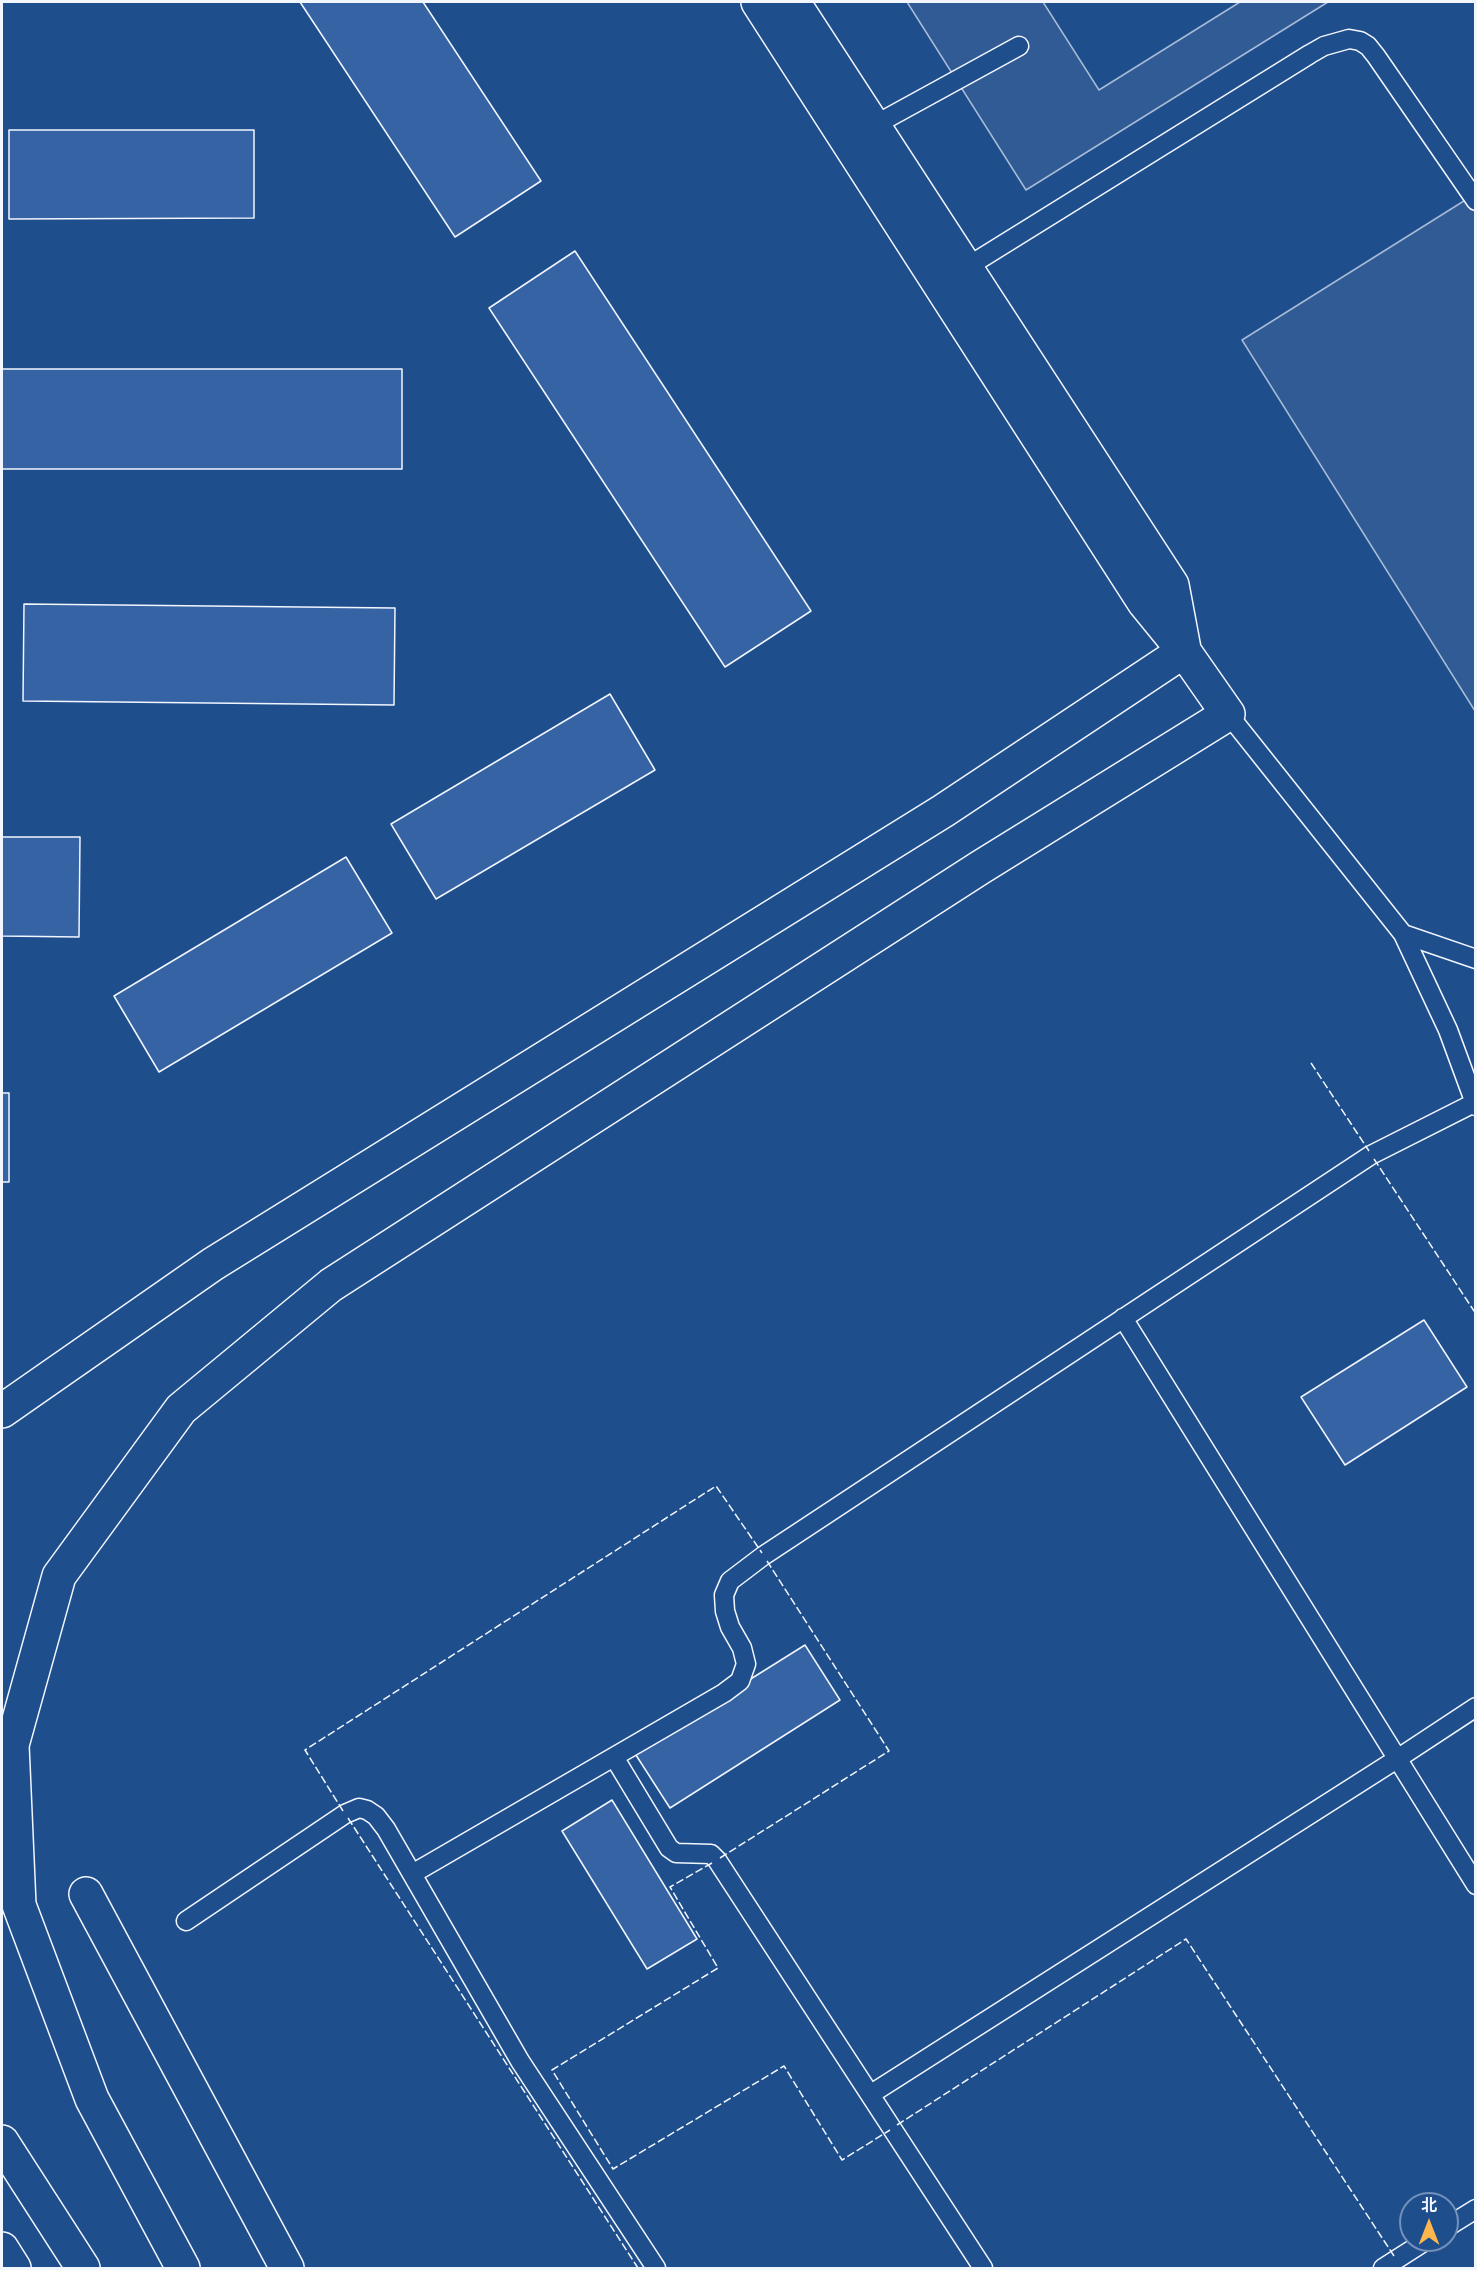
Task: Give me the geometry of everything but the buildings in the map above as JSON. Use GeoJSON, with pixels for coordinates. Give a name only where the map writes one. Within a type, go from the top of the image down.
{"type":"FeatureCollection","features":[{"type":"Feature","properties":{"kind":"main road"},"geometry":{"type":"LineString","coordinates":[[183,2268],[92,2099],[20,1905],[12,1745],[59,1576],[181,1409],[331,1285],[981,867],[1228,714],[1184,651],[1144,602],[758,2]]}},
{"type":"Feature","properties":{"kind":"main road"},"geometry":{"type":"LineString","coordinates":[[794,2],[1172,585],[1184,651]]}},
{"type":"Feature","properties":{"kind":"main road"},"geometry":{"type":"LineString","coordinates":[[2,1410],[213,1264],[943,811],[1184,651]]}},
{"type":"Feature","properties":{"kind":"main road"},"geometry":{"type":"LineString","coordinates":[[86,1894],[288,2268]]}},
{"type":"Feature","properties":{"kind":"main road"},"geometry":{"type":"LineString","coordinates":[[2,2142],[83,2268]]}},
{"type":"Feature","properties":{"kind":"main road"},"geometry":{"type":"LineString","coordinates":[[2,2249],[14,2268]]}},
{"type":"Feature","properties":{"kind":"lane"},"geometry":{"type":"LineString","coordinates":[[967,267],[1317,50],[1349,39],[1360,41],[1376,56],[1476,201]]}},
{"type":"Feature","properties":{"kind":"lane"},"geometry":{"type":"LineString","coordinates":[[873,126],[1019,46]]}},
{"type":"Feature","properties":{"kind":"lane"},"geometry":{"type":"LineString","coordinates":[[412,1875],[740,1681],[746,1664],[742,1648],[730,1627],[725,1611],[724,1595],[730,1581],[764,1556],[1371,1155],[1475,1105],[1448,1030],[1403,934],[1228,714]]}},
{"type":"Feature","properties":{"kind":"lane"},"geometry":{"type":"LineString","coordinates":[[1403,934],[1476,959]]}},
{"type":"Feature","properties":{"kind":"lane"},"geometry":{"type":"LineString","coordinates":[[1123,1318],[1476,1885]]}},
{"type":"Feature","properties":{"kind":"lane"},"geometry":{"type":"LineString","coordinates":[[871,2094],[1476,1707]]}},
{"type":"Feature","properties":{"kind":"lane"},"geometry":{"type":"LineString","coordinates":[[614,1757],[669,1848],[676,1853],[711,1854],[717,1860],[983,2268]]}},
{"type":"Feature","properties":{"kind":"lane"},"geometry":{"type":"LineString","coordinates":[[186,1921],[345,1814],[359,1808],[376,1816],[386,1829],[520,2061],[656,2268]]}},
{"type":"Feature","properties":{"kind":"lane"},"geometry":{"type":"LineString","coordinates":[[1459,2220],[1476,2209]]}},
{"type":"Feature","properties":{"kind":"lane"},"geometry":{"type":"LineString","coordinates":[[1383,2268],[1408,2252]]}},
{"type":"Feature","properties":{"kind":"shaded area"},"geometry":{"type":"Polygon","coordinates":[[[907,2],[1043,2],[1099,90],[1240,2],[1328,2],[1026,190],[907,2]]]}},
{"type":"Feature","properties":{"kind":"shaded area"},"geometry":{"type":"Polygon","coordinates":[[[1475,194],[1475,711],[1242,340],[1475,194]]]}},
{"type":"Feature","properties":{"kind":"fence"},"geometry":{"type":"LineString","coordinates":[[1311,1063],[1369,1151]]}},
{"type":"Feature","properties":{"kind":"fence"},"geometry":{"type":"LineString","coordinates":[[1374,1159],[1476,1314]]}},
{"type":"Feature","properties":{"kind":"fence"},"geometry":{"type":"LineString","coordinates":[[343,1811],[305,1750],[716,1486],[762,1553]]}},
{"type":"Feature","properties":{"kind":"fence"},"geometry":{"type":"LineString","coordinates":[[720,1858],[889,1751],[767,1561]]}},
{"type":"Feature","properties":{"kind":"fence"},"geometry":{"type":"LineString","coordinates":[[348,1818],[638,2268]]}},
{"type":"Feature","properties":{"kind":"fence"},"geometry":{"type":"LineString","coordinates":[[712,1863],[670,1887],[718,1968],[552,2070],[613,2169],[784,2066],[842,2160],[890,2130]]}},
{"type":"Feature","properties":{"kind":"fence"},"geometry":{"type":"LineString","coordinates":[[897,2125],[1186,1939],[1394,2256]]}}]}
